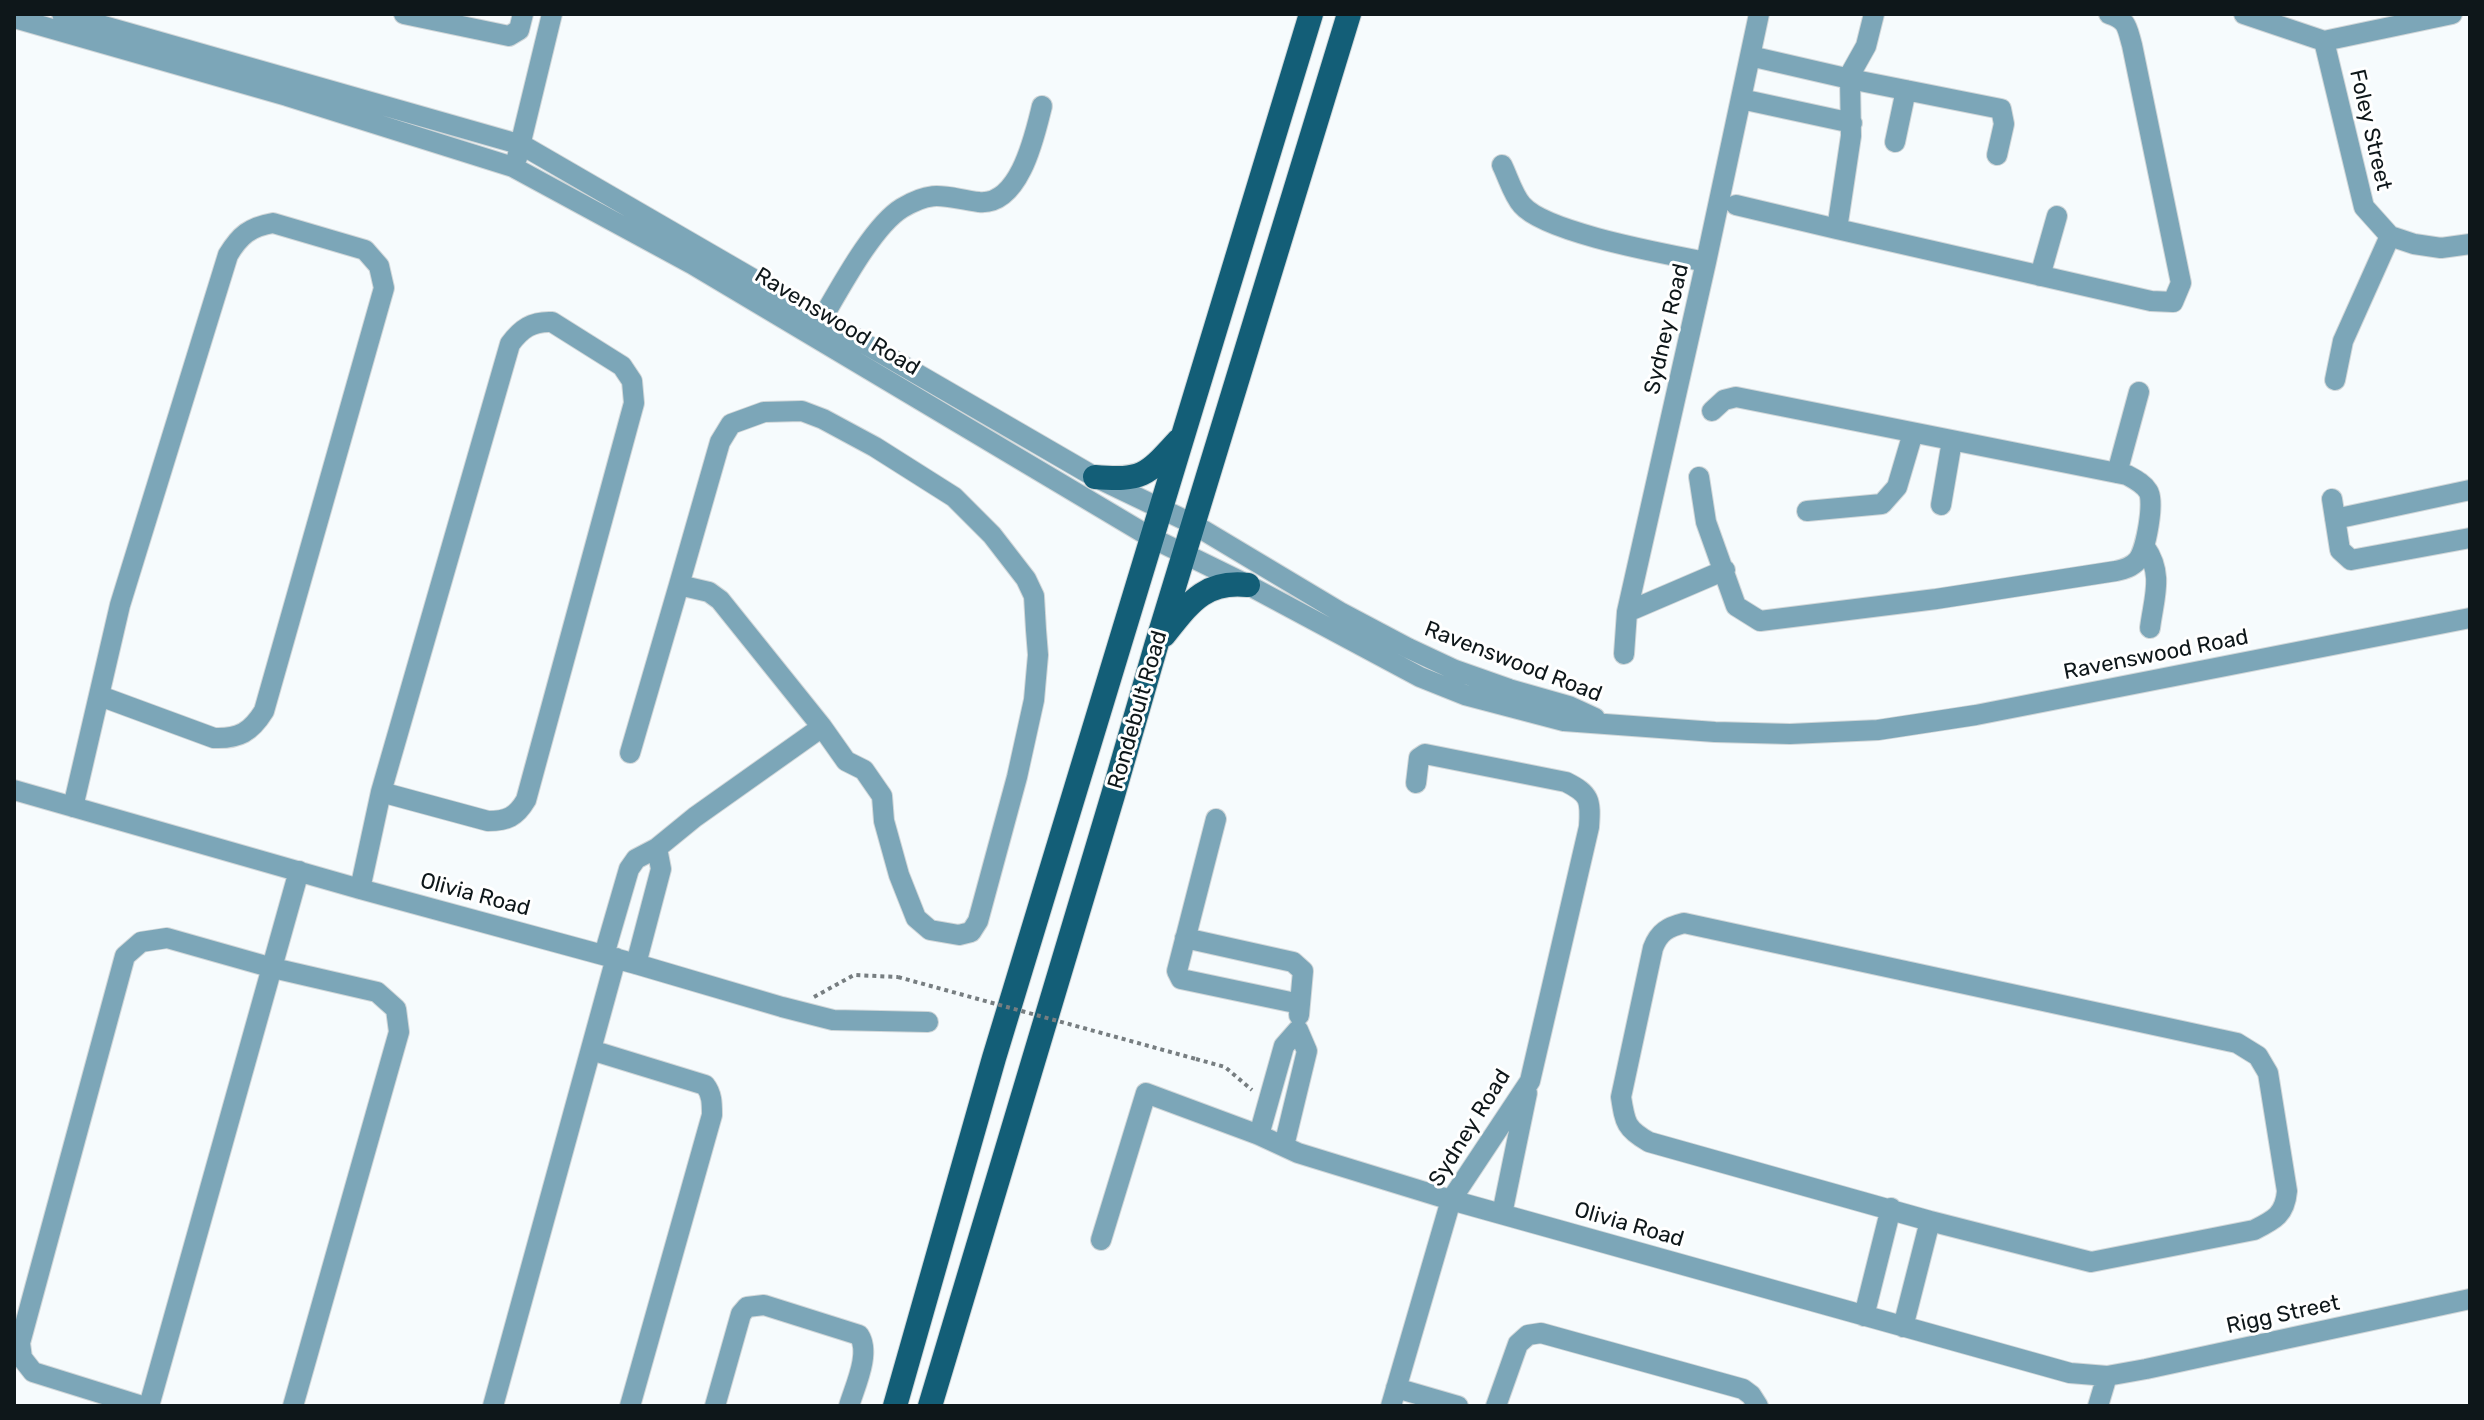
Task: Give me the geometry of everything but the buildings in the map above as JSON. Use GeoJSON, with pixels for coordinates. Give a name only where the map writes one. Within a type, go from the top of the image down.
{"type":"FeatureCollection","features":[{"type":"Feature","properties":{"kind":"main road","name":"Rondebult Road"},"geometry":{"type":"LineString","coordinates":[[895,1406],[994,1058],[1311,14]]}},
{"type":"Feature","properties":{"kind":"main road","name":"Rondebult Road"},"geometry":{"type":"LineString","coordinates":[[930,1406],[1156,646],[1349,14]]}},
{"type":"Feature","properties":{"kind":"main road"},"geometry":{"type":"LineString","coordinates":[[1095,477],[1135,477],[1150,471],[1184,436]]}},
{"type":"Feature","properties":{"kind":"main road"},"geometry":{"type":"LineString","coordinates":[[1156,646],[1187,606],[1204,591],[1231,583],[1248,585]]}},
{"type":"Feature","properties":{"kind":"street","name":"Ravenswood Road"},"geometry":{"type":"LineString","coordinates":[[62,14],[522,145],[1152,538],[1248,585],[1420,677],[1465,695],[1564,721],[1790,734],[1878,730],[1976,715],[2470,618]]}},
{"type":"Feature","properties":{"kind":"street"},"geometry":{"type":"LineString","coordinates":[[404,14],[509,36],[519,30],[523,14]]}},
{"type":"Feature","properties":{"kind":"street"},"geometry":{"type":"LineString","coordinates":[[513,167],[522,145],[552,14]]}},
{"type":"Feature","properties":{"kind":"street","name":"Sydney Road"},"geometry":{"type":"LineString","coordinates":[[1624,654],[1627,612],[1759,14]]}},
{"type":"Feature","properties":{"kind":"street"},"geometry":{"type":"LineString","coordinates":[[1837,229],[1848,170],[1852,123],[1850,79],[1866,46],[1874,14]]}},
{"type":"Feature","properties":{"kind":"street"},"geometry":{"type":"LineString","coordinates":[[1736,205],[2151,301],[2173,302],[2181,283],[2132,45],[2126,24],[2120,17],[2109,14]]}},
{"type":"Feature","properties":{"kind":"street"},"geometry":{"type":"LineString","coordinates":[[2244,14],[2324,41],[2452,14]]}},
{"type":"Feature","properties":{"kind":"street","name":"Ravenswood Road"},"geometry":{"type":"LineString","coordinates":[[14,18],[287,96],[513,167],[1095,477],[1193,524],[1340,612],[1408,648],[1455,670],[1569,706],[1609,724]]}},
{"type":"Feature","properties":{"kind":"street","name":"Foley Street"},"geometry":{"type":"LineString","coordinates":[[2324,41],[2364,207],[2390,236]]}},
{"type":"Feature","properties":{"kind":"street"},"geometry":{"type":"LineString","coordinates":[[1750,56],[2001,109],[2004,124],[1997,155]]}},
{"type":"Feature","properties":{"kind":"street"},"geometry":{"type":"LineString","coordinates":[[1895,142],[1906,90]]}},
{"type":"Feature","properties":{"kind":"street"},"geometry":{"type":"LineString","coordinates":[[1741,99],[1852,123]]}},
{"type":"Feature","properties":{"kind":"street"},"geometry":{"type":"LineString","coordinates":[[817,327],[879,230],[902,209],[923,198],[938,195],[982,203],[999,197],[1015,181],[1030,154],[1042,106]]}},
{"type":"Feature","properties":{"kind":"street"},"geometry":{"type":"LineString","coordinates":[[1502,165],[1522,205],[1546,221],[1608,241],[1706,262]]}},
{"type":"Feature","properties":{"kind":"street"},"geometry":{"type":"LineString","coordinates":[[2040,276],[2057,216]]}},
{"type":"Feature","properties":{"kind":"street"},"geometry":{"type":"LineString","coordinates":[[73,807],[120,605],[228,255],[244,233],[273,223],[365,250],[379,266],[384,288],[264,711],[245,733],[232,739],[214,738],[100,696]]}},
{"type":"Feature","properties":{"kind":"street"},"geometry":{"type":"LineString","coordinates":[[2335,380],[2343,341],[2390,236],[2426,247],[2470,244]]}},
{"type":"Feature","properties":{"kind":"street"},"geometry":{"type":"LineString","coordinates":[[360,889],[381,792],[510,344],[528,326],[552,322],[622,366],[632,381],[634,403],[526,800],[513,817],[488,821],[381,792]]}},
{"type":"Feature","properties":{"kind":"street"},"geometry":{"type":"LineString","coordinates":[[2117,473],[2139,392]]}},
{"type":"Feature","properties":{"kind":"street"},"geometry":{"type":"LineString","coordinates":[[1699,477],[1706,522],[1736,606],[1760,621],[2116,571],[2132,567],[2145,547],[2151,498],[2137,481],[2117,473],[1736,397],[1724,400],[1712,411]]}},
{"type":"Feature","properties":{"kind":"street"},"geometry":{"type":"LineString","coordinates":[[630,753],[720,442],[731,424],[743,418],[764,412],[802,411],[875,447],[954,497],[992,535],[1026,579],[1034,596],[1038,655],[1034,700],[1017,777],[978,921],[971,932],[959,935],[930,930],[916,918],[899,875],[884,821],[882,796],[864,770],[846,761],[720,600],[709,592],[679,585]]}},
{"type":"Feature","properties":{"kind":"street"},"geometry":{"type":"LineString","coordinates":[[1807,511],[1882,504],[1897,487],[1913,433]]}},
{"type":"Feature","properties":{"kind":"street"},"geometry":{"type":"LineString","coordinates":[[1941,505],[1952,441]]}},
{"type":"Feature","properties":{"kind":"street"},"geometry":{"type":"LineString","coordinates":[[2470,490],[2333,509],[2340,550],[2351,560],[2470,538]]}},
{"type":"Feature","properties":{"kind":"street"},"geometry":{"type":"LineString","coordinates":[[2145,547],[2155,561],[2158,574],[2150,628]]}},
{"type":"Feature","properties":{"kind":"street"},"geometry":{"type":"LineString","coordinates":[[1627,612],[1725,570]]}},
{"type":"Feature","properties":{"kind":"street"},"geometry":{"type":"LineString","coordinates":[[493,1406],[619,959],[612,928],[629,869],[636,859],[657,848],[695,817],[822,727]]}},
{"type":"Feature","properties":{"kind":"street","name":"Sydney Road"},"geometry":{"type":"LineString","coordinates":[[1394,1397],[1451,1200],[1530,1081],[1591,808],[1581,789],[1566,782],[1425,754],[1419,758],[1416,783]]}},
{"type":"Feature","properties":{"kind":"street","name":"Olivia Road"},"geometry":{"type":"LineString","coordinates":[[14,790],[833,1020],[928,1022]]}},
{"type":"Feature","properties":{"kind":"street"},"geometry":{"type":"LineString","coordinates":[[1216,819],[1177,971],[1181,979],[1300,1004]]}},
{"type":"Feature","properties":{"kind":"street"},"geometry":{"type":"LineString","coordinates":[[619,959],[643,938],[661,869],[657,848]]}},
{"type":"Feature","properties":{"kind":"street"},"geometry":{"type":"LineString","coordinates":[[149,1406],[299,871]]}},
{"type":"Feature","properties":{"kind":"street"},"geometry":{"type":"LineString","coordinates":[[1684,923],[2237,1043],[2258,1056],[2268,1073],[2287,1191],[2286,1205],[2273,1220],[2254,1230],[2091,1262],[1930,1221],[1649,1142],[1631,1132],[1621,1097],[1658,935],[1671,926],[1684,923]]}},
{"type":"Feature","properties":{"kind":"street"},"geometry":{"type":"LineString","coordinates":[[612,928],[643,938]]}},
{"type":"Feature","properties":{"kind":"street"},"geometry":{"type":"LineString","coordinates":[[142,1406],[33,1372],[22,1358],[20,1343],[125,956],[141,942],[167,938],[273,968],[377,992],[396,1009],[399,1020],[399,1032],[293,1406]]}},
{"type":"Feature","properties":{"kind":"street"},"geometry":{"type":"LineString","coordinates":[[1185,938],[1293,962],[1303,971],[1298,1030],[1307,1051],[1284,1146]]}},
{"type":"Feature","properties":{"kind":"street"},"geometry":{"type":"LineString","coordinates":[[1259,1135],[1284,1046],[1298,1030]]}},
{"type":"Feature","properties":{"kind":"street"},"geometry":{"type":"LineString","coordinates":[[591,1050],[705,1085],[712,1102],[712,1115],[630,1406]]}},
{"type":"Feature","properties":{"kind":"street"},"geometry":{"type":"LineString","coordinates":[[1502,1214],[1530,1081]]}},
{"type":"Feature","properties":{"kind":"street","name":"Olivia Road"},"geometry":{"type":"LineString","coordinates":[[1101,1240],[1146,1093],[1284,1146],[1451,1200],[2070,1373],[2107,1376]]}},
{"type":"Feature","properties":{"kind":"street"},"geometry":{"type":"LineString","coordinates":[[1864,1316],[1891,1208]]}},
{"type":"Feature","properties":{"kind":"street"},"geometry":{"type":"LineString","coordinates":[[1903,1327],[1930,1221]]}},
{"type":"Feature","properties":{"kind":"street","name":"Rigg Street"},"geometry":{"type":"LineString","coordinates":[[2107,1376],[2470,1299]]}},
{"type":"Feature","properties":{"kind":"street"},"geometry":{"type":"LineString","coordinates":[[715,1406],[741,1314],[747,1307],[764,1305],[859,1335],[865,1343],[849,1406]]}},
{"type":"Feature","properties":{"kind":"street"},"geometry":{"type":"LineString","coordinates":[[1496,1406],[1518,1344],[1528,1335],[1541,1333],[1743,1389],[1758,1406]]}},
{"type":"Feature","properties":{"kind":"street"},"geometry":{"type":"LineString","coordinates":[[2098,1406],[2107,1376]]}},
{"type":"Feature","properties":{"kind":"street"},"geometry":{"type":"LineString","coordinates":[[1394,1397],[1458,1406]]}},
{"type":"Feature","properties":{"kind":"path"},"geometry":{"type":"LineString","coordinates":[[782,1007],[809,1000],[854,975],[898,977],[1196,1059]]}}]}
